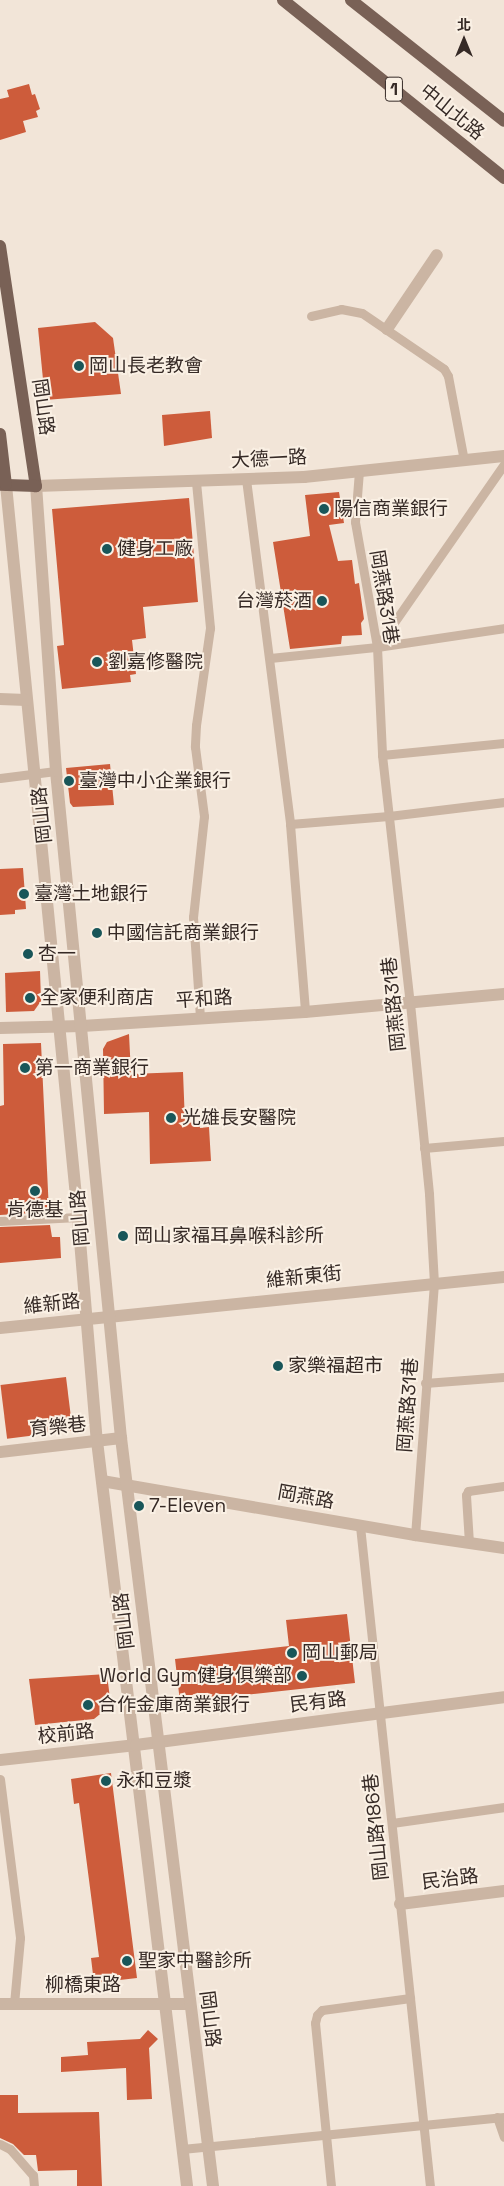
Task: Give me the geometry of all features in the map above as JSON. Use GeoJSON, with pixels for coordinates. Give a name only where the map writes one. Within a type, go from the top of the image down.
{"type":"FeatureCollection","features":[{"type":"Feature","properties":{"kind":"main road","name":"中山北路"},"geometry":{"type":"LineString","coordinates":[[284,0],[504,178]]}},
{"type":"Feature","properties":{"kind":"main road","name":"中山北路"},"geometry":{"type":"LineString","coordinates":[[352,0],[504,121]]}},
{"type":"Feature","properties":{"kind":"main road","name":"岡山路"},"geometry":{"type":"LineString","coordinates":[[0,246],[36,486]]}},
{"type":"Feature","properties":{"kind":"main road","name":"岡山路"},"geometry":{"type":"LineString","coordinates":[[0,434],[3,485]]}},
{"type":"Feature","properties":{"kind":"main road"},"geometry":{"type":"LineString","coordinates":[[3,485],[36,486]]}},
{"type":"Feature","properties":{"kind":"street"},"geometry":{"type":"LineString","coordinates":[[386,329],[437,255]]}},
{"type":"Feature","properties":{"kind":"street","name":"大德一路"},"geometry":{"type":"LineString","coordinates":[[36,486],[304,477],[504,456]]}},
{"type":"Feature","properties":{"kind":"street","name":"岡山路"},"geometry":{"type":"LineString","coordinates":[[3,485],[78,1216],[102,1480],[136,1745],[187,2186]]}},
{"type":"Feature","properties":{"kind":"street","name":"岡山路"},"geometry":{"type":"LineString","coordinates":[[36,486],[56,771],[82,1026],[108,1317],[126,1485],[213,2186]]}},
{"type":"Feature","properties":{"kind":"street"},"geometry":{"type":"LineString","coordinates":[[0,699],[26,700]]}},
{"type":"Feature","properties":{"kind":"street","name":"平和路"},"geometry":{"type":"LineString","coordinates":[[0,1028],[82,1026],[305,1012],[504,994]]}},
{"type":"Feature","properties":{"kind":"street","name":"維新東街"},"geometry":{"type":"LineString","coordinates":[[108,1317],[504,1277]]}},
{"type":"Feature","properties":{"kind":"street","name":"維新路"},"geometry":{"type":"LineString","coordinates":[[0,1328],[108,1317]]}},
{"type":"Feature","properties":{"kind":"street","name":"育樂巷"},"geometry":{"type":"LineString","coordinates":[[0,1452],[121,1438]]}},
{"type":"Feature","properties":{"kind":"street","name":"岡燕路"},"geometry":{"type":"LineString","coordinates":[[102,1480],[360,1526],[504,1548]]}},
{"type":"Feature","properties":{"kind":"street","name":"民有路"},"geometry":{"type":"LineString","coordinates":[[136,1745],[504,1696]]}},
{"type":"Feature","properties":{"kind":"street","name":"校前路"},"geometry":{"type":"LineString","coordinates":[[0,1760],[136,1745]]}},
{"type":"Feature","properties":{"kind":"street","name":"民治路"},"geometry":{"type":"LineString","coordinates":[[400,1904],[504,1891]]}},
{"type":"Feature","properties":{"kind":"street","name":"柳橋東路"},"geometry":{"type":"LineString","coordinates":[[0,2004],[190,2004]]}},
{"type":"Feature","properties":{"kind":"lane"},"geometry":{"type":"LineString","coordinates":[[311,316],[350,309],[362,313],[444,369],[448,376],[464,461]]}},
{"type":"Feature","properties":{"kind":"lane"},"geometry":{"type":"LineString","coordinates":[[377,647],[504,464]]}},
{"type":"Feature","properties":{"kind":"lane","name":"岡燕路31巷"},"geometry":{"type":"LineString","coordinates":[[359,471],[355,522],[377,647],[382,755],[410,1003],[424,1148],[434,1283],[415,1535]]}},
{"type":"Feature","properties":{"kind":"lane"},"geometry":{"type":"LineString","coordinates":[[246,479],[290,824],[305,1012]]}},
{"type":"Feature","properties":{"kind":"lane"},"geometry":{"type":"LineString","coordinates":[[196,482],[210,628],[196,725],[196,747],[204,816],[193,917],[200,1018]]}},
{"type":"Feature","properties":{"kind":"lane"},"geometry":{"type":"LineString","coordinates":[[270,658],[377,647],[504,628]]}},
{"type":"Feature","properties":{"kind":"lane"},"geometry":{"type":"LineString","coordinates":[[382,755],[504,743]]}},
{"type":"Feature","properties":{"kind":"lane"},"geometry":{"type":"LineString","coordinates":[[0,778],[56,771]]}},
{"type":"Feature","properties":{"kind":"lane"},"geometry":{"type":"LineString","coordinates":[[290,824],[389,816],[504,802]]}},
{"type":"Feature","properties":{"kind":"lane"},"geometry":{"type":"LineString","coordinates":[[424,1148],[504,1140]]}},
{"type":"Feature","properties":{"kind":"lane"},"geometry":{"type":"LineString","coordinates":[[0,1221],[78,1216]]}},
{"type":"Feature","properties":{"kind":"lane"},"geometry":{"type":"LineString","coordinates":[[425,1383],[504,1377]]}},
{"type":"Feature","properties":{"kind":"lane"},"geometry":{"type":"LineString","coordinates":[[469,1543],[466,1495],[468,1491],[504,1486]]}},
{"type":"Feature","properties":{"kind":"lane","name":"岡山路186巷"},"geometry":{"type":"LineString","coordinates":[[360,1526],[430,2186]]}},
{"type":"Feature","properties":{"kind":"lane"},"geometry":{"type":"LineString","coordinates":[[0,1779],[20,1938],[14,2004]]}},
{"type":"Feature","properties":{"kind":"lane"},"geometry":{"type":"LineString","coordinates":[[392,1823],[504,1807]]}},
{"type":"Feature","properties":{"kind":"lane"},"geometry":{"type":"LineString","coordinates":[[331,2186],[315,2023],[317,2015],[322,2010],[410,1998]]}},
{"type":"Feature","properties":{"kind":"lane"},"geometry":{"type":"LineString","coordinates":[[182,2149],[500,2117],[504,2137]]}},
{"type":"Feature","properties":{"kind":"lane"},"geometry":{"type":"LineString","coordinates":[[0,2144],[10,2149],[32,2175],[34,2186]]}},
{"type":"Feature","properties":{"kind":"building"},"geometry":{"type":"Polygon","coordinates":[[[29,84],[32,95],[35,94],[40,109],[36,111],[38,117],[23,121],[26,132],[0,140],[0,99],[9,97],[7,90],[29,84]]]}},
{"type":"Feature","properties":{"kind":"building","name":"岡山長老教會"},"geometry":{"type":"Polygon","coordinates":[[[95,322],[113,338],[121,394],[45,400],[38,328],[95,322]]]}},
{"type":"Feature","properties":{"kind":"building"},"geometry":{"type":"Polygon","coordinates":[[[210,411],[212,438],[164,446],[162,415],[210,411]]]}},
{"type":"Feature","properties":{"kind":"building","name":"台灣菸酒"},"geometry":{"type":"Polygon","coordinates":[[[339,492],[344,523],[329,525],[338,561],[352,560],[355,584],[359,583],[364,619],[361,623],[362,635],[342,636],[341,644],[290,649],[273,542],[310,536],[305,495],[339,492]]]}},
{"type":"Feature","properties":{"kind":"building"},"geometry":{"type":"Polygon","coordinates":[[[189,498],[198,602],[143,607],[146,638],[132,640],[136,674],[130,675],[131,682],[62,689],[57,646],[64,645],[52,509],[189,498]]]}},
{"type":"Feature","properties":{"kind":"building"},"geometry":{"type":"Polygon","coordinates":[[[110,764],[114,805],[73,807],[70,803],[66,768],[110,764]]]}},
{"type":"Feature","properties":{"kind":"building"},"geometry":{"type":"Polygon","coordinates":[[[23,868],[26,909],[15,910],[15,914],[0,915],[0,869],[23,868]]]}},
{"type":"Feature","properties":{"kind":"building"},"geometry":{"type":"Polygon","coordinates":[[[40,971],[41,1001],[34,1011],[6,1012],[5,973],[40,971]]]}},
{"type":"Feature","properties":{"kind":"building","name":"光雄長安醫院"},"geometry":{"type":"Polygon","coordinates":[[[129,1034],[131,1074],[183,1072],[185,1123],[199,1122],[200,1128],[209,1127],[211,1161],[150,1164],[149,1112],[104,1114],[103,1049],[107,1042],[129,1034]]]}},
{"type":"Feature","properties":{"kind":"building"},"geometry":{"type":"Polygon","coordinates":[[[41,1043],[49,1212],[0,1215],[0,1106],[4,1105],[3,1044],[41,1043]]]}},
{"type":"Feature","properties":{"kind":"building"},"geometry":{"type":"Polygon","coordinates":[[[50,1225],[52,1237],[60,1237],[61,1258],[0,1263],[0,1227],[50,1225]]]}},
{"type":"Feature","properties":{"kind":"building"},"geometry":{"type":"Polygon","coordinates":[[[66,1377],[73,1431],[7,1439],[0,1385],[66,1377]]]}},
{"type":"Feature","properties":{"kind":"building","name":"岡山郵局"},"geometry":{"type":"Polygon","coordinates":[[[347,1614],[355,1683],[180,1702],[175,1659],[289,1646],[286,1620],[347,1614]]]}},
{"type":"Feature","properties":{"kind":"building"},"geometry":{"type":"Polygon","coordinates":[[[107,1674],[110,1699],[105,1710],[94,1719],[35,1725],[29,1679],[107,1674]]]}},
{"type":"Feature","properties":{"kind":"building"},"geometry":{"type":"Polygon","coordinates":[[[111,1773],[137,1978],[94,1983],[91,1958],[99,1957],[79,1803],[74,1804],[71,1779],[111,1773]]]}},
{"type":"Feature","properties":{"kind":"building"},"geometry":{"type":"Polygon","coordinates":[[[148,2030],[158,2039],[149,2048],[152,2099],[127,2100],[126,2068],[61,2072],[61,2057],[88,2055],[87,2042],[140,2039],[148,2030]]]}},
{"type":"Feature","properties":{"kind":"building"},"geometry":{"type":"Polygon","coordinates":[[[0,2095],[18,2095],[18,2113],[99,2112],[102,2186],[77,2186],[77,2170],[38,2171],[36,2155],[24,2155],[13,2144],[0,2138],[0,2095]]]}},
{"type":"Feature","properties":{"kind":"place","name":"岡山長老教會"},"geometry":{"type":"Point","coordinates":[79,366]}},
{"type":"Feature","properties":{"kind":"place","name":"陽信商業銀行"},"geometry":{"type":"Point","coordinates":[324,509]}},
{"type":"Feature","properties":{"kind":"place","name":"健身工廠"},"geometry":{"type":"Point","coordinates":[107,549]}},
{"type":"Feature","properties":{"kind":"place","name":"台灣菸酒"},"geometry":{"type":"Point","coordinates":[322,601]}},
{"type":"Feature","properties":{"kind":"place","name":"劉嘉修醫院"},"geometry":{"type":"Point","coordinates":[97,662]}},
{"type":"Feature","properties":{"kind":"place","name":"臺灣中小企業銀行"},"geometry":{"type":"Point","coordinates":[69,781]}},
{"type":"Feature","properties":{"kind":"place","name":"臺灣土地銀行"},"geometry":{"type":"Point","coordinates":[24,894]}},
{"type":"Feature","properties":{"kind":"place","name":"中國信託商業銀行"},"geometry":{"type":"Point","coordinates":[97,933]}},
{"type":"Feature","properties":{"kind":"place","name":"杏一"},"geometry":{"type":"Point","coordinates":[28,954]}},
{"type":"Feature","properties":{"kind":"place","name":"全家便利商店"},"geometry":{"type":"Point","coordinates":[30,998]}},
{"type":"Feature","properties":{"kind":"place","name":"第一商業銀行"},"geometry":{"type":"Point","coordinates":[25,1068]}},
{"type":"Feature","properties":{"kind":"place","name":"光雄長安醫院"},"geometry":{"type":"Point","coordinates":[171,1118]}},
{"type":"Feature","properties":{"kind":"place","name":"肯德基"},"geometry":{"type":"Point","coordinates":[35,1191]}},
{"type":"Feature","properties":{"kind":"place","name":"岡山家福耳鼻喉科診所"},"geometry":{"type":"Point","coordinates":[123,1236]}},
{"type":"Feature","properties":{"kind":"place","name":"家樂福超市"},"geometry":{"type":"Point","coordinates":[278,1366]}},
{"type":"Feature","properties":{"kind":"place","name":"7-Eleven"},"geometry":{"type":"Point","coordinates":[139,1506]}},
{"type":"Feature","properties":{"kind":"place","name":"岡山郵局"},"geometry":{"type":"Point","coordinates":[292,1653]}},
{"type":"Feature","properties":{"kind":"place","name":"World Gym健身俱樂部"},"geometry":{"type":"Point","coordinates":[302,1676]}},
{"type":"Feature","properties":{"kind":"place","name":"合作金庫商業銀行"},"geometry":{"type":"Point","coordinates":[88,1705]}},
{"type":"Feature","properties":{"kind":"place","name":"永和豆漿"},"geometry":{"type":"Point","coordinates":[106,1781]}},
{"type":"Feature","properties":{"kind":"place","name":"聖家中醫診所"},"geometry":{"type":"Point","coordinates":[127,1961]}}]}
